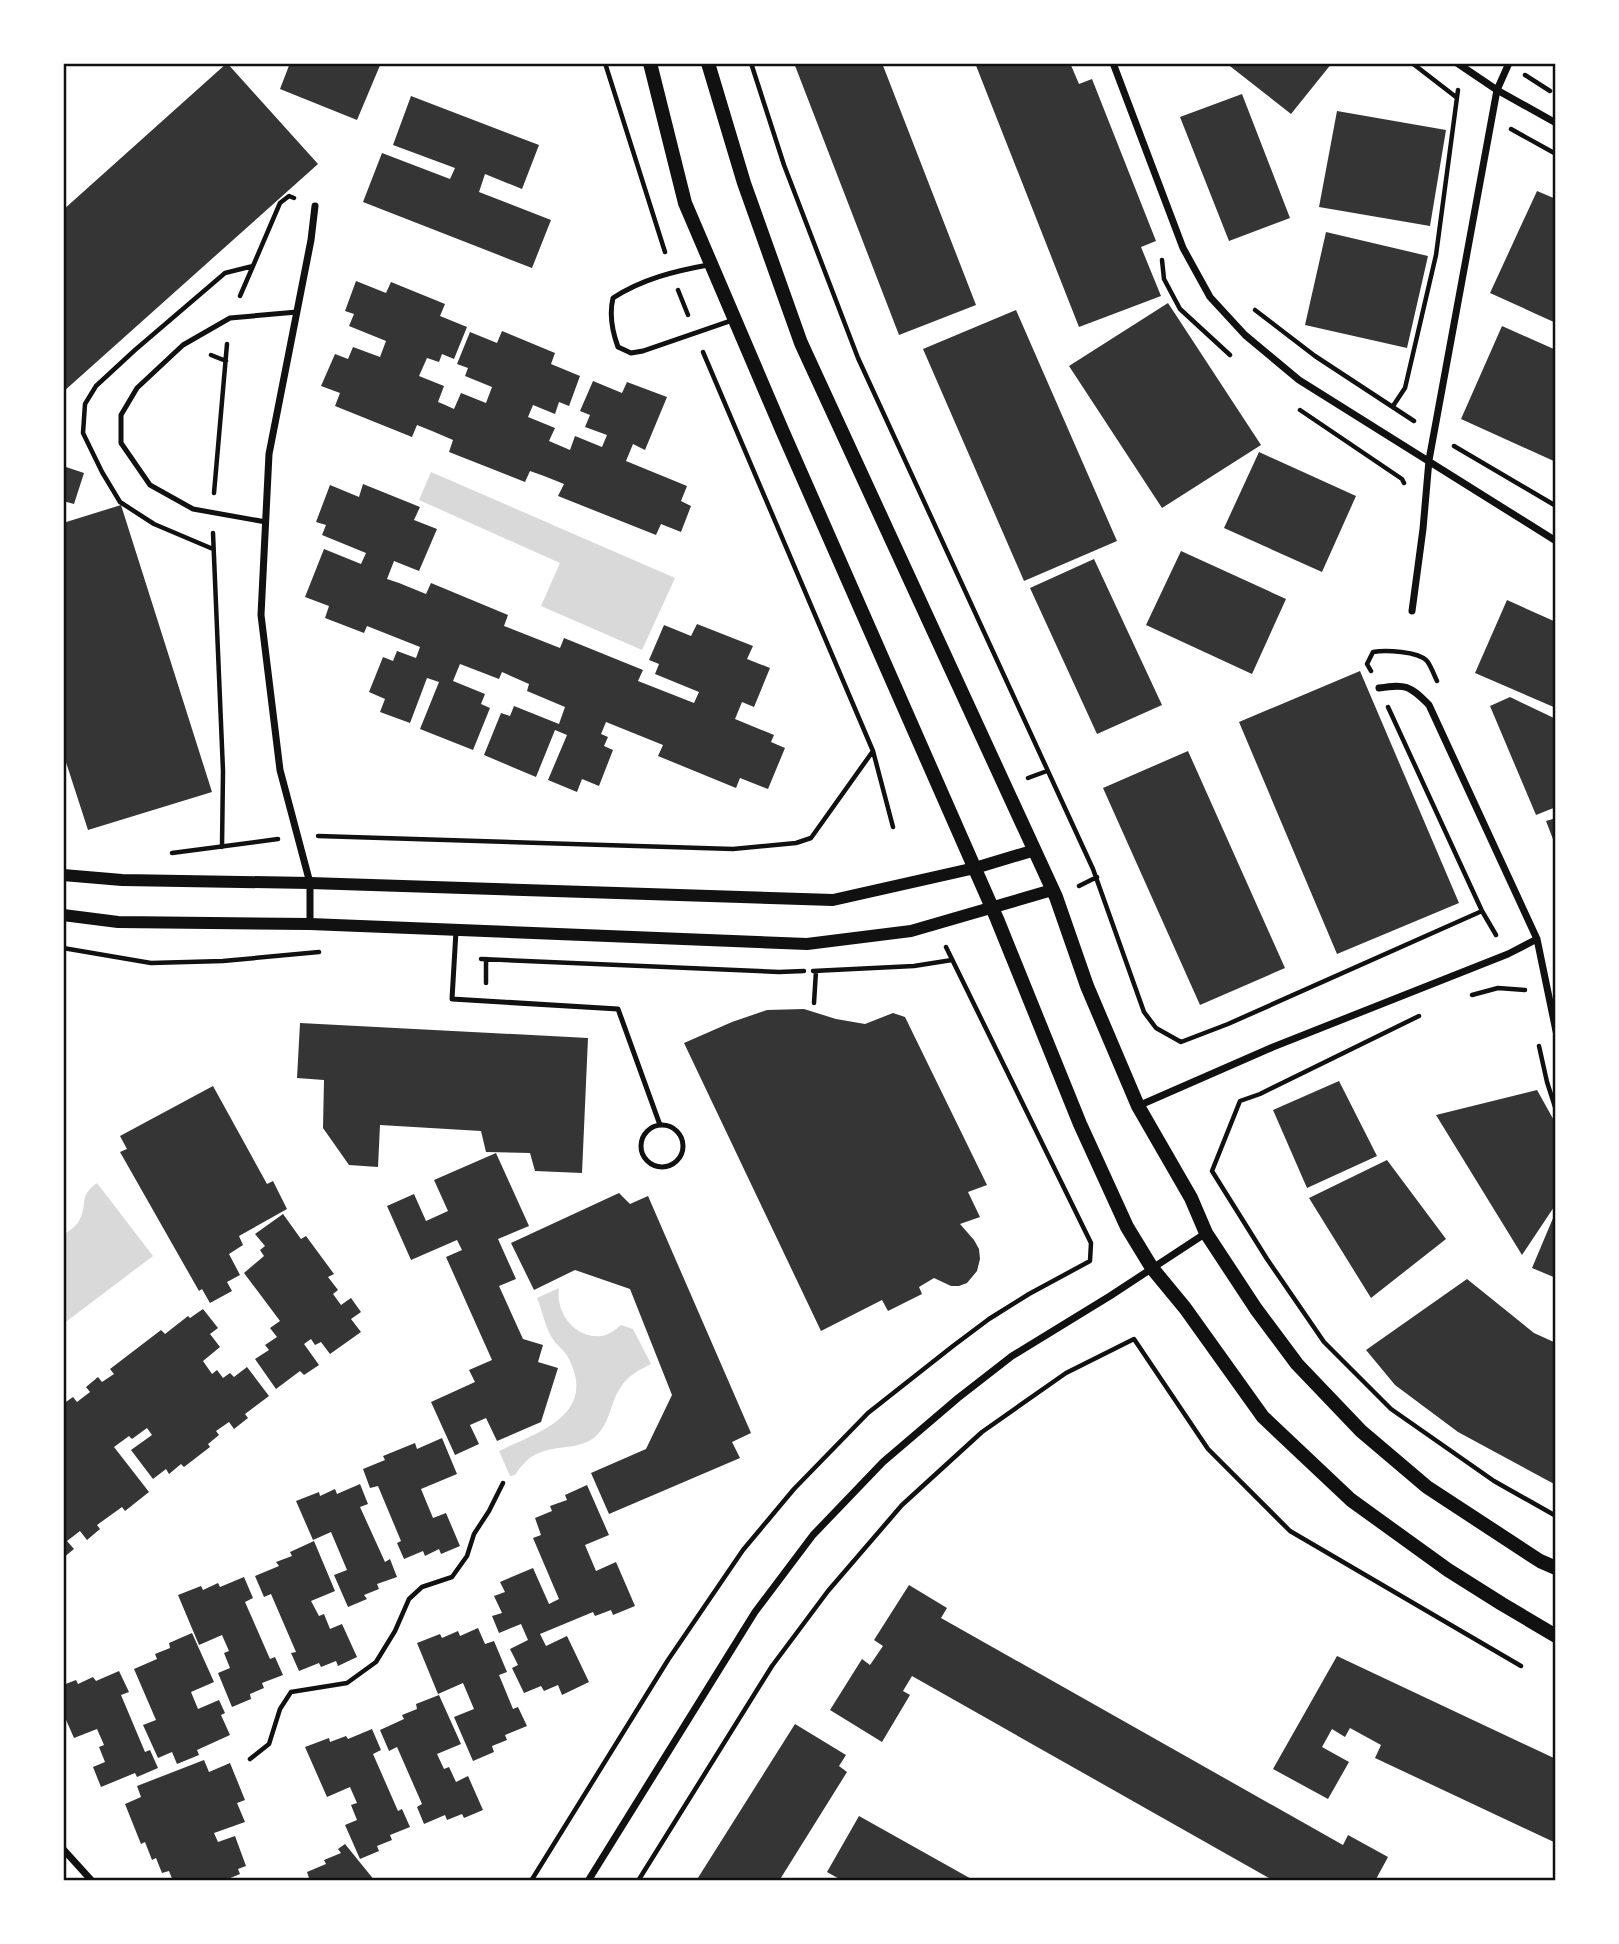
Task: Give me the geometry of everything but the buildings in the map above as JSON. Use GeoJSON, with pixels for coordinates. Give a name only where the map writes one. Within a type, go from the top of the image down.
{"type":"FeatureCollection","features":[{"type":"Feature","properties":{"kind":"main road"},"geometry":{"type":"LineString","coordinates":[[650,63],[685,203],[975,868],[1080,1125],[1127,1227],[1152,1268],[1185,1308],[1263,1417],[1351,1500],[1448,1570],[1556,1636]]}},
{"type":"Feature","properties":{"kind":"main road"},"geometry":{"type":"LineString","coordinates":[[708,63],[744,183],[800,343],[1035,850],[1087,986],[1138,1106],[1191,1198],[1206,1233],[1256,1309],[1297,1364],[1361,1431],[1427,1487],[1556,1569]]}},
{"type":"Feature","properties":{"kind":"street"},"geometry":{"type":"LineString","coordinates":[[1113,63],[1183,248],[1210,297],[1245,335],[1299,380],[1556,541]]}},
{"type":"Feature","properties":{"kind":"street"},"geometry":{"type":"LineString","coordinates":[[1412,611],[1429,460],[1497,90],[1509,63]]}},
{"type":"Feature","properties":{"kind":"street"},"geometry":{"type":"LineString","coordinates":[[1461,65],[1497,90],[1556,123]]}},
{"type":"Feature","properties":{"kind":"street"},"geometry":{"type":"LineString","coordinates":[[310,924],[310,883],[280,770],[261,615],[269,454],[311,240],[315,206]]}},
{"type":"Feature","properties":{"kind":"street"},"geometry":{"type":"LineString","coordinates":[[1379,688],[1401,684],[1416,692],[1429,705],[1537,939],[1556,1031]]}},
{"type":"Feature","properties":{"kind":"street"},"geometry":{"type":"LineString","coordinates":[[63,875],[122,880],[310,883],[833,901],[975,868],[1035,850]]}},
{"type":"Feature","properties":{"kind":"street"},"geometry":{"type":"LineString","coordinates":[[63,915],[118,922],[310,924],[807,944],[911,931],[1052,890]]}},
{"type":"Feature","properties":{"kind":"street"},"geometry":{"type":"LineString","coordinates":[[1138,1106],[1273,1047],[1508,954],[1537,939]]}},
{"type":"Feature","properties":{"kind":"street"},"geometry":{"type":"LineString","coordinates":[[588,1881],[755,1612],[813,1535],[883,1462],[1012,1356],[1110,1297],[1206,1233]]}},
{"type":"Feature","properties":{"kind":"street"},"geometry":{"type":"LineString","coordinates":[[63,1849],[92,1881]]}},
{"type":"Feature","properties":{"kind":"lane"},"geometry":{"type":"LineString","coordinates":[[711,265],[671,272],[625,290],[613,298],[613,333],[618,347],[631,354],[736,319]]}},
{"type":"Feature","properties":{"kind":"lane"},"geometry":{"type":"LineString","coordinates":[[266,522],[193,509],[150,485],[121,443],[121,415],[137,387],[183,345],[230,318],[297,312]]}},
{"type":"Feature","properties":{"kind":"lane"},"geometry":{"type":"LineString","coordinates":[[456,930],[452,999],[618,1009],[660,1125]]}},
{"type":"Feature","properties":{"kind":"lane"},"geometry":{"type":"LineString","coordinates":[[660,1125],[671,1127],[683,1144],[680,1157],[669,1166],[662,1167],[655,1166],[644,1158],[641,1144],[647,1132],[660,1125]]}},
{"type":"Feature","properties":{"kind":"path"},"geometry":{"type":"LineString","coordinates":[[605,63],[671,272],[694,333],[873,751],[893,827]]}},
{"type":"Feature","properties":{"kind":"path"},"geometry":{"type":"LineString","coordinates":[[751,63],[783,165],[858,358],[1093,869],[1144,1012],[1156,1028],[1181,1042],[1228,1024],[1482,911],[1379,688]]}},
{"type":"Feature","properties":{"kind":"path"},"geometry":{"type":"LineString","coordinates":[[1412,63],[1456,97]]}},
{"type":"Feature","properties":{"kind":"path"},"geometry":{"type":"LineString","coordinates":[[1393,406],[1405,388],[1436,255],[1461,65]]}},
{"type":"Feature","properties":{"kind":"path"},"geometry":{"type":"LineString","coordinates":[[1518,71],[1556,94]]}},
{"type":"Feature","properties":{"kind":"path"},"geometry":{"type":"LineString","coordinates":[[1503,125],[1556,154]]}},
{"type":"Feature","properties":{"kind":"path"},"geometry":{"type":"LineString","coordinates":[[289,196],[315,206]]}},
{"type":"Feature","properties":{"kind":"path"},"geometry":{"type":"LineString","coordinates":[[204,492],[214,496],[230,318],[253,266]]}},
{"type":"Feature","properties":{"kind":"path"},"geometry":{"type":"LineString","coordinates":[[1248,305],[1315,355],[1434,433],[1556,506]]}},
{"type":"Feature","properties":{"kind":"path"},"geometry":{"type":"LineString","coordinates":[[207,353],[226,361]]}},
{"type":"Feature","properties":{"kind":"path"},"geometry":{"type":"LineString","coordinates":[[212,513],[223,771],[222,846]]}},
{"type":"Feature","properties":{"kind":"path"},"geometry":{"type":"LineString","coordinates":[[167,854],[297,836],[733,849],[796,843],[811,838],[873,751]]}},
{"type":"Feature","properties":{"kind":"path"},"geometry":{"type":"LineString","coordinates":[[935,924],[1091,1243],[1090,1261]]}},
{"type":"Feature","properties":{"kind":"path"},"geometry":{"type":"LineString","coordinates":[[63,948],[151,963],[223,961],[327,951]]}},
{"type":"Feature","properties":{"kind":"path"},"geometry":{"type":"LineString","coordinates":[[454,957],[779,972],[914,966],[952,960]]}},
{"type":"Feature","properties":{"kind":"path"},"geometry":{"type":"LineString","coordinates":[[486,959],[486,983]]}},
{"type":"Feature","properties":{"kind":"path"},"geometry":{"type":"LineString","coordinates":[[814,1003],[816,971]]}},
{"type":"Feature","properties":{"kind":"path"},"geometry":{"type":"LineString","coordinates":[[1463,997],[1498,988],[1526,990]]}},
{"type":"Feature","properties":{"kind":"path"},"geometry":{"type":"LineString","coordinates":[[1427,1012],[1260,1094],[1240,1101],[1212,1171],[1267,1259],[1324,1342],[1391,1409],[1493,1481],[1556,1516]]}},
{"type":"Feature","properties":{"kind":"path"},"geometry":{"type":"LineString","coordinates":[[638,1881],[772,1666],[828,1591],[902,1505],[982,1432],[1066,1373],[1134,1339],[1208,1449],[1290,1531],[1521,1666]]}},
{"type":"Feature","properties":{"kind":"path"},"geometry":{"type":"LineString","coordinates":[[250,1759],[269,1744],[280,1709],[291,1692],[347,1684],[376,1662],[395,1631],[409,1599],[422,1587],[452,1577],[467,1556],[474,1534],[503,1483]]}},
{"type":"Feature","properties":{"kind":"shaded area"},"geometry":{"type":"Polygon","coordinates":[[[431,472],[675,578],[642,650],[541,606],[560,563],[419,500],[431,472]]]}},
{"type":"Feature","properties":{"kind":"shaded area"},"geometry":{"type":"Polygon","coordinates":[[[97,1183],[153,1256],[63,1324],[63,1235],[79,1222],[85,1196],[97,1183]]]}},
{"type":"Feature","properties":{"kind":"shaded area"},"geometry":{"type":"Polygon","coordinates":[[[559,1288],[560,1306],[575,1328],[592,1336],[609,1333],[621,1325],[633,1329],[651,1364],[634,1373],[624,1383],[617,1393],[605,1425],[596,1436],[583,1443],[535,1455],[525,1462],[515,1475],[510,1476],[499,1451],[560,1419],[570,1408],[576,1394],[576,1378],[569,1359],[552,1338],[537,1298],[559,1288]]]}}]}
